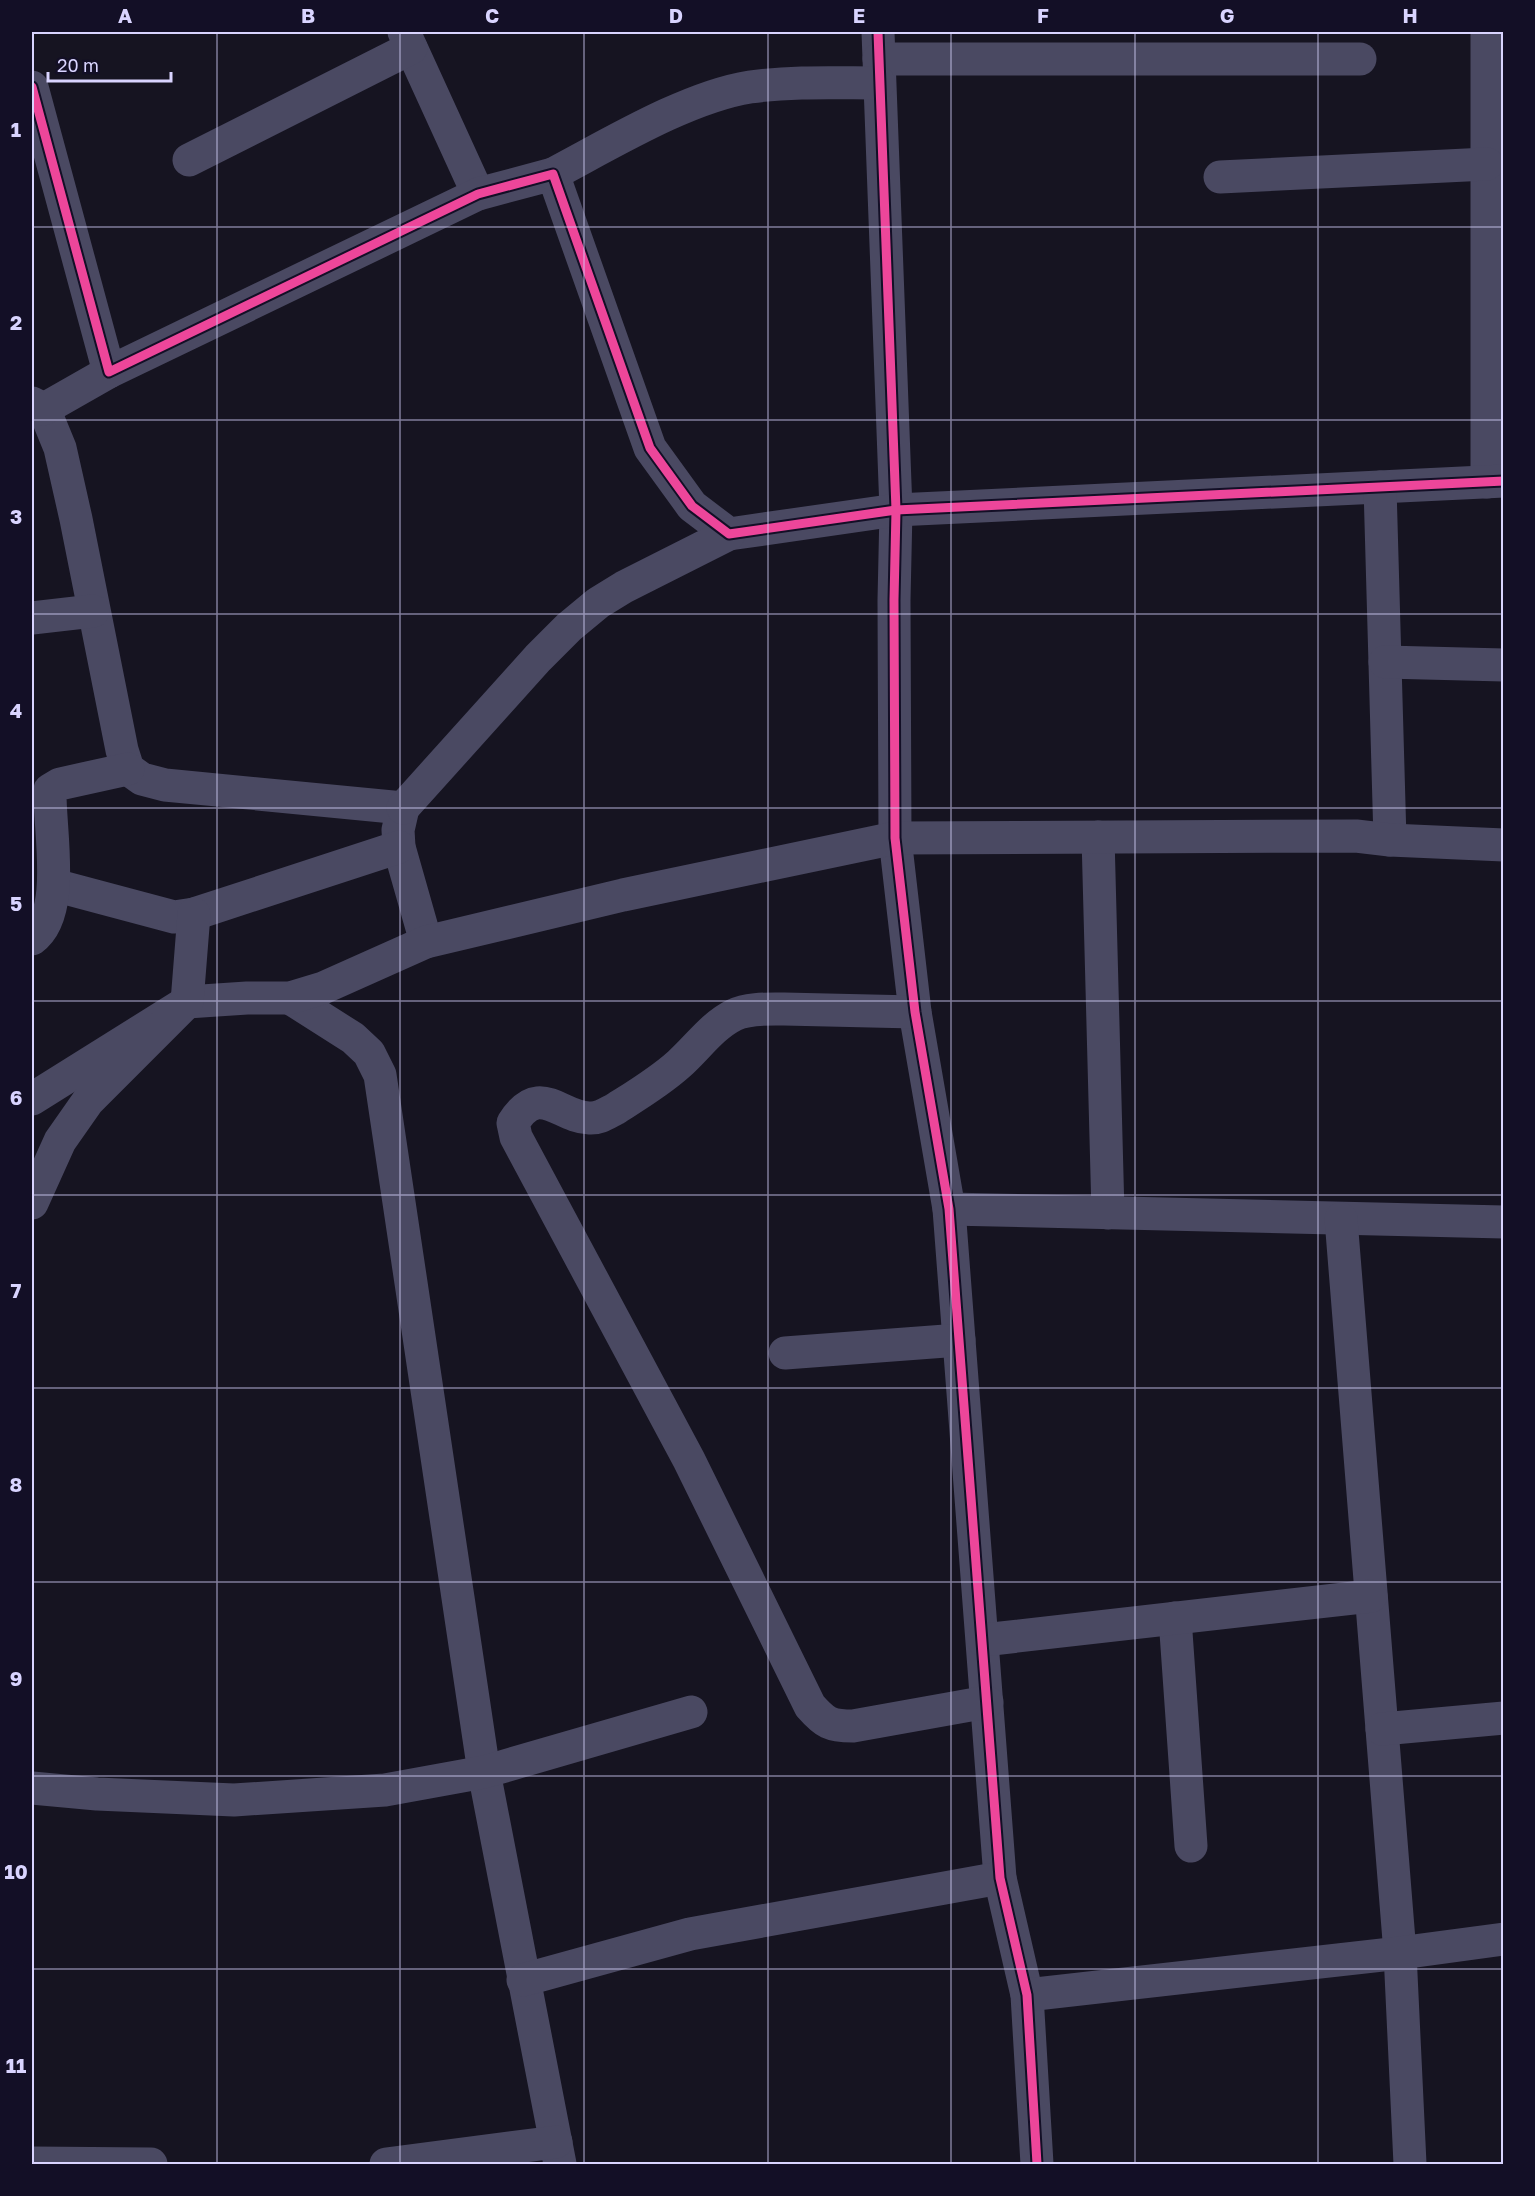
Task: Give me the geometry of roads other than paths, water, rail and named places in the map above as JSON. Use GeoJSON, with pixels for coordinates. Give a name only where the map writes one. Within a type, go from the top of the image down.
{"type":"FeatureCollection","features":[{"type":"Feature","properties":{"kind":"street"},"geometry":{"type":"LineString","coordinates":[[426,942],[399,847],[398,830],[403,808],[538,658],[569,627],[598,603],[624,587],[729,534],[896,510],[1495,481],[1495,304],[1487,32]]}},
{"type":"Feature","properties":{"kind":"street"},"geometry":{"type":"LineString","coordinates":[[189,160],[407,40],[478,194]]}},
{"type":"Feature","properties":{"kind":"street"},"geometry":{"type":"LineString","coordinates":[[879,58],[896,510],[895,838],[915,1012],[949,1209],[1000,1878],[1028,1995],[1037,2164]]}},
{"type":"Feature","properties":{"kind":"street"},"geometry":{"type":"LineString","coordinates":[[403,808],[165,785],[142,779],[128,769],[60,448],[38,406],[478,194],[553,174],[658,119],[713,97],[748,87],[790,83],[879,58],[1360,59]]}},
{"type":"Feature","properties":{"kind":"street"},"geometry":{"type":"LineString","coordinates":[[32,87],[109,372]]}},
{"type":"Feature","properties":{"kind":"street"},"geometry":{"type":"LineString","coordinates":[[1220,177],[1492,144]]}},
{"type":"Feature","properties":{"kind":"street"},"geometry":{"type":"LineString","coordinates":[[553,174],[650,448],[692,506],[729,534]]}},
{"type":"Feature","properties":{"kind":"street"},"geometry":{"type":"LineString","coordinates":[[1380,487],[1390,840]]}},
{"type":"Feature","properties":{"kind":"street"},"geometry":{"type":"LineString","coordinates":[[32,618],[93,611]]}},
{"type":"Feature","properties":{"kind":"street"},"geometry":{"type":"LineString","coordinates":[[1385,662],[1503,665]]}},
{"type":"Feature","properties":{"kind":"street"},"geometry":{"type":"LineString","coordinates":[[32,939],[50,915],[54,885],[41,785],[60,784],[128,769]]}},
{"type":"Feature","properties":{"kind":"street"},"geometry":{"type":"LineString","coordinates":[[32,1099],[187,1002],[290,998],[323,988],[426,942],[623,895],[895,838],[1356,836],[1390,840],[1503,845]]}},
{"type":"Feature","properties":{"kind":"street"},"geometry":{"type":"LineString","coordinates":[[1098,837],[1108,1213]]}},
{"type":"Feature","properties":{"kind":"street"},"geometry":{"type":"LineString","coordinates":[[54,885],[174,917],[194,914],[399,847]]}},
{"type":"Feature","properties":{"kind":"street"},"geometry":{"type":"LineString","coordinates":[[32,1203],[60,1141],[88,1101],[187,1002],[194,914]]}},
{"type":"Feature","properties":{"kind":"street"},"geometry":{"type":"LineString","coordinates":[[290,998],[353,1038],[369,1053],[380,1075],[484,1772],[558,2153],[386,2164]]}},
{"type":"Feature","properties":{"kind":"street"},"geometry":{"type":"LineString","coordinates":[[915,1012],[784,1009],[735,1014],[713,1029],[662,1078],[608,1113],[588,1119],[554,1105],[530,1105],[520,1112],[513,1123],[516,1137],[689,1460],[810,1706],[823,1721],[836,1726],[853,1726],[987,1702]]}},
{"type":"Feature","properties":{"kind":"street"},"geometry":{"type":"LineString","coordinates":[[949,1209],[1503,1222]]}},
{"type":"Feature","properties":{"kind":"street"},"geometry":{"type":"LineString","coordinates":[[1341,1219],[1400,1953],[1410,2164]]}},
{"type":"Feature","properties":{"kind":"street"},"geometry":{"type":"LineString","coordinates":[[785,1353],[959,1340]]}},
{"type":"Feature","properties":{"kind":"street"},"geometry":{"type":"LineString","coordinates":[[983,1640],[1371,1596]]}},
{"type":"Feature","properties":{"kind":"street"},"geometry":{"type":"LineString","coordinates":[[1175,1618],[1191,1846]]}},
{"type":"Feature","properties":{"kind":"street"},"geometry":{"type":"LineString","coordinates":[[32,1788],[97,1794],[234,1800],[385,1790],[484,1772],[691,1712]]}},
{"type":"Feature","properties":{"kind":"street"},"geometry":{"type":"LineString","coordinates":[[1382,1729],[1503,1718]]}},
{"type":"Feature","properties":{"kind":"street"},"geometry":{"type":"LineString","coordinates":[[523,1980],[690,1934],[1000,1878]]}},
{"type":"Feature","properties":{"kind":"street"},"geometry":{"type":"LineString","coordinates":[[1028,1995],[1400,1953],[1503,1939]]}},
{"type":"Feature","properties":{"kind":"street"},"geometry":{"type":"LineString","coordinates":[[32,2163],[151,2164]]}}]}
